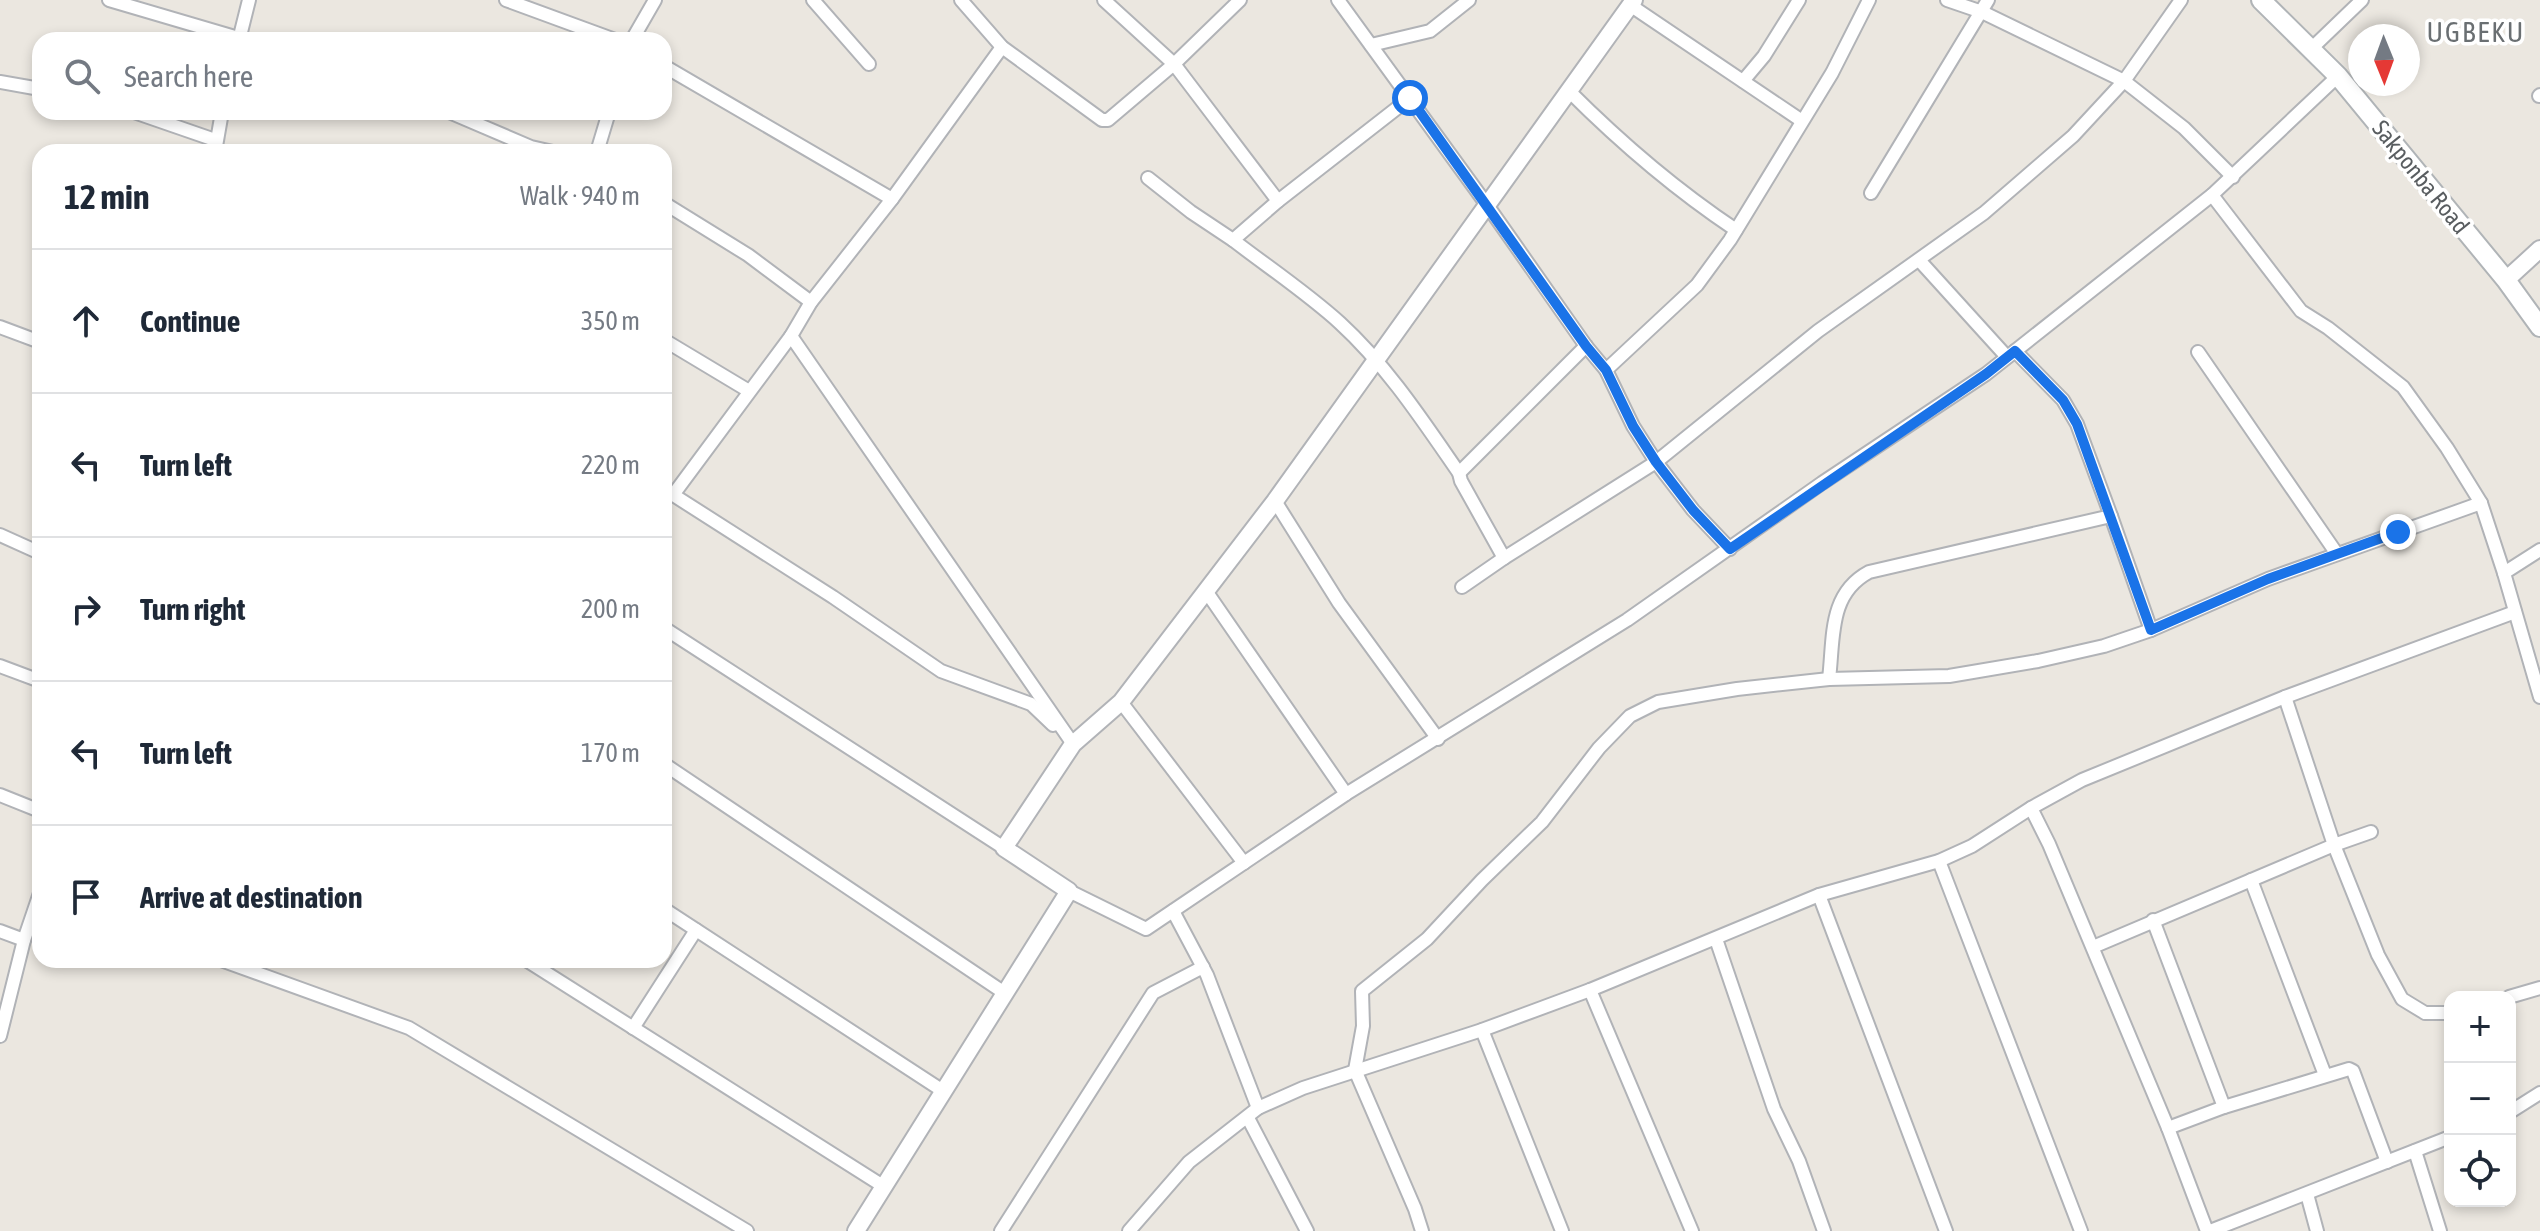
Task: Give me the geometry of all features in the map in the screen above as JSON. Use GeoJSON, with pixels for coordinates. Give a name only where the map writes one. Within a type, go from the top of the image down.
{"type":"FeatureCollection","features":[{"type":"Feature","properties":{"kind":"main road","name":"Sakponba Road"},"geometry":{"type":"LineString","coordinates":[[2261,0],[2338,76],[2506,280],[2540,327]]}},
{"type":"Feature","properties":{"kind":"street"},"geometry":{"type":"LineString","coordinates":[[109,0],[215,32]]}},
{"type":"Feature","properties":{"kind":"street"},"geometry":{"type":"LineString","coordinates":[[243,32],[249,0]]}},
{"type":"Feature","properties":{"kind":"street"},"geometry":{"type":"LineString","coordinates":[[506,0],[593,32]]}},
{"type":"Feature","properties":{"kind":"street"},"geometry":{"type":"LineString","coordinates":[[637,32],[655,0]]}},
{"type":"Feature","properties":{"kind":"street"},"geometry":{"type":"LineString","coordinates":[[813,0],[869,64]]}},
{"type":"Feature","properties":{"kind":"street"},"geometry":{"type":"LineString","coordinates":[[961,0],[1002,47],[1102,120],[1113,117],[1174,64],[1240,0]]}},
{"type":"Feature","properties":{"kind":"street"},"geometry":{"type":"LineString","coordinates":[[1104,0],[1174,64],[1278,201]]}},
{"type":"Feature","properties":{"kind":"street"},"geometry":{"type":"LineString","coordinates":[[1338,0],[1606,370],[1633,426],[1656,462],[1693,510],[1730,549]]}},
{"type":"Feature","properties":{"kind":"street"},"geometry":{"type":"LineString","coordinates":[[1371,45],[1430,31],[1469,0]]}},
{"type":"Feature","properties":{"kind":"street"},"geometry":{"type":"LineString","coordinates":[[1743,81],[1764,56],[1799,0]]}},
{"type":"Feature","properties":{"kind":"street"},"geometry":{"type":"LineString","coordinates":[[1606,370],[1697,285],[1736,230],[1832,73],[1869,0]]}},
{"type":"Feature","properties":{"kind":"street"},"geometry":{"type":"LineString","coordinates":[[1947,0],[1982,12],[2124,81],[2184,128],[2233,177]]}},
{"type":"Feature","properties":{"kind":"street"},"geometry":{"type":"LineString","coordinates":[[1871,193],[1988,0]]}},
{"type":"Feature","properties":{"kind":"street"},"geometry":{"type":"LineString","coordinates":[[1462,587],[1656,462],[1818,331],[1984,213],[2073,136],[2124,81],[2181,0]]}},
{"type":"Feature","properties":{"kind":"street"},"geometry":{"type":"LineString","coordinates":[[2312,48],[2362,0]]}},
{"type":"Feature","properties":{"kind":"street"},"geometry":{"type":"LineString","coordinates":[[1004,848],[1073,744],[1121,702],[1275,501],[1632,3],[1802,121]]}},
{"type":"Feature","properties":{"kind":"street"},"geometry":{"type":"LineString","coordinates":[[672,488],[791,336],[811,302],[892,199],[1002,47]]}},
{"type":"Feature","properties":{"kind":"street"},"geometry":{"type":"LineString","coordinates":[[672,71],[892,199]]}},
{"type":"Feature","properties":{"kind":"street"},"geometry":{"type":"LineString","coordinates":[[672,633],[1069,891],[1146,929],[1346,794],[1627,620],[1986,374],[2212,195],[2338,76]]}},
{"type":"Feature","properties":{"kind":"street"},"geometry":{"type":"LineString","coordinates":[[0,82],[32,88]]}},
{"type":"Feature","properties":{"kind":"street"},"geometry":{"type":"LineString","coordinates":[[1569,91],[1624,146],[1693,201],[1736,230]]}},
{"type":"Feature","properties":{"kind":"street"},"geometry":{"type":"LineString","coordinates":[[1233,240],[1410,98]]}},
{"type":"Feature","properties":{"kind":"street"},"geometry":{"type":"LineString","coordinates":[[153,120],[210,144]]}},
{"type":"Feature","properties":{"kind":"street"},"geometry":{"type":"LineString","coordinates":[[215,144],[220,120]]}},
{"type":"Feature","properties":{"kind":"street"},"geometry":{"type":"LineString","coordinates":[[468,120],[524,144]]}},
{"type":"Feature","properties":{"kind":"street"},"geometry":{"type":"LineString","coordinates":[[599,144],[607,120]]}},
{"type":"Feature","properties":{"kind":"street"},"geometry":{"type":"LineString","coordinates":[[1148,178],[1340,323],[1411,404],[1459,473],[1504,558]]}},
{"type":"Feature","properties":{"kind":"street"},"geometry":{"type":"LineString","coordinates":[[2212,195],[2301,311],[2328,328],[2403,387],[2447,448],[2481,503],[2540,697]]}},
{"type":"Feature","properties":{"kind":"street"},"geometry":{"type":"LineString","coordinates":[[672,208],[748,255],[811,302]]}},
{"type":"Feature","properties":{"kind":"street"},"geometry":{"type":"LineString","coordinates":[[2506,280],[2540,249]]}},
{"type":"Feature","properties":{"kind":"street"},"geometry":{"type":"LineString","coordinates":[[1919,260],[2011,354],[2063,400],[2077,424],[2151,630]]}},
{"type":"Feature","properties":{"kind":"street"},"geometry":{"type":"LineString","coordinates":[[0,327],[32,339]]}},
{"type":"Feature","properties":{"kind":"street"},"geometry":{"type":"LineString","coordinates":[[791,336],[1073,744]]}},
{"type":"Feature","properties":{"kind":"street"},"geometry":{"type":"LineString","coordinates":[[672,345],[749,391]]}},
{"type":"Feature","properties":{"kind":"street"},"geometry":{"type":"LineString","coordinates":[[1459,473],[1586,346]]}},
{"type":"Feature","properties":{"kind":"street"},"geometry":{"type":"LineString","coordinates":[[2198,352],[2337,554]]}},
{"type":"Feature","properties":{"kind":"street"},"geometry":{"type":"LineString","coordinates":[[672,494],[833,597],[941,671],[1031,704],[1073,744]]}},
{"type":"Feature","properties":{"kind":"street"},"geometry":{"type":"LineString","coordinates":[[1275,501],[1339,603],[1438,739]]}},
{"type":"Feature","properties":{"kind":"street"},"geometry":{"type":"LineString","coordinates":[[1422,1231],[1355,1070],[1363,1026],[1362,991],[1427,939],[1542,822],[1599,748],[1630,716],[1658,702],[1737,689],[1829,679],[1949,676],[2104,646],[2151,630],[2256,584],[2481,503]]}},
{"type":"Feature","properties":{"kind":"street"},"geometry":{"type":"LineString","coordinates":[[1829,679],[1837,605],[1851,583],[1860,577],[1899,564],[2111,516]]}},
{"type":"Feature","properties":{"kind":"street"},"geometry":{"type":"LineString","coordinates":[[0,535],[32,549]]}},
{"type":"Feature","properties":{"kind":"street"},"geometry":{"type":"LineString","coordinates":[[2504,573],[2540,550]]}},
{"type":"Feature","properties":{"kind":"street"},"geometry":{"type":"LineString","coordinates":[[1206,591],[1346,794]]}},
{"type":"Feature","properties":{"kind":"street"},"geometry":{"type":"LineString","coordinates":[[1129,1231],[1189,1162],[1258,1108],[1303,1088],[1482,1030],[1590,990],[1819,895],[1939,861],[1972,846],[2082,780],[2285,697],[2515,612]]}},
{"type":"Feature","properties":{"kind":"street"},"geometry":{"type":"LineString","coordinates":[[0,666],[32,678]]}},
{"type":"Feature","properties":{"kind":"street"},"geometry":{"type":"LineString","coordinates":[[2285,697],[2334,845],[2378,955],[2402,999],[2425,1013],[2444,1013]]}},
{"type":"Feature","properties":{"kind":"street"},"geometry":{"type":"LineString","coordinates":[[1121,702],[1244,863]]}},
{"type":"Feature","properties":{"kind":"street"},"geometry":{"type":"LineString","coordinates":[[672,769],[1006,994]]}},
{"type":"Feature","properties":{"kind":"street"},"geometry":{"type":"LineString","coordinates":[[0,795],[32,808]]}},
{"type":"Feature","properties":{"kind":"street"},"geometry":{"type":"LineString","coordinates":[[2031,808],[2093,947],[2208,1231],[2444,1139]]}},
{"type":"Feature","properties":{"kind":"street"},"geometry":{"type":"LineString","coordinates":[[2093,947],[2371,832]]}},
{"type":"Feature","properties":{"kind":"street"},"geometry":{"type":"LineString","coordinates":[[1939,861],[2081,1231]]}},
{"type":"Feature","properties":{"kind":"street"},"geometry":{"type":"LineString","coordinates":[[2251,880],[2325,1075]]}},
{"type":"Feature","properties":{"kind":"street"},"geometry":{"type":"LineString","coordinates":[[856,1231],[1069,891]]}},
{"type":"Feature","properties":{"kind":"street"},"geometry":{"type":"LineString","coordinates":[[1819,895],[1946,1231]]}},
{"type":"Feature","properties":{"kind":"street"},"geometry":{"type":"LineString","coordinates":[[1173,911],[1203,967],[1258,1108]]}},
{"type":"Feature","properties":{"kind":"street"},"geometry":{"type":"LineString","coordinates":[[672,914],[943,1091]]}},
{"type":"Feature","properties":{"kind":"street"},"geometry":{"type":"LineString","coordinates":[[0,1036],[32,917]]}},
{"type":"Feature","properties":{"kind":"street"},"geometry":{"type":"LineString","coordinates":[[2153,920],[2224,1107]]}},
{"type":"Feature","properties":{"kind":"street"},"geometry":{"type":"LineString","coordinates":[[672,967],[696,930]]}},
{"type":"Feature","properties":{"kind":"street"},"geometry":{"type":"LineString","coordinates":[[0,931],[24,940]]}},
{"type":"Feature","properties":{"kind":"street"},"geometry":{"type":"LineString","coordinates":[[1716,939],[1774,1109],[1799,1161],[1824,1231]]}},
{"type":"Feature","properties":{"kind":"street"},"geometry":{"type":"LineString","coordinates":[[1001,1231],[1153,993],[1203,967]]}},
{"type":"Feature","properties":{"kind":"street"},"geometry":{"type":"LineString","coordinates":[[243,968],[409,1028],[747,1231]]}},
{"type":"Feature","properties":{"kind":"street"},"geometry":{"type":"LineString","coordinates":[[539,968],[883,1186]]}},
{"type":"Feature","properties":{"kind":"street"},"geometry":{"type":"LineString","coordinates":[[633,1028],[672,968]]}},
{"type":"Feature","properties":{"kind":"street"},"geometry":{"type":"LineString","coordinates":[[2516,995],[2540,988]]}},
{"type":"Feature","properties":{"kind":"street"},"geometry":{"type":"LineString","coordinates":[[1590,990],[1692,1231]]}},
{"type":"Feature","properties":{"kind":"street"},"geometry":{"type":"LineString","coordinates":[[1482,1030],[1562,1231]]}},
{"type":"Feature","properties":{"kind":"street"},"geometry":{"type":"LineString","coordinates":[[2168,1128],[2345,1069],[2353,1071],[2387,1162]]}},
{"type":"Feature","properties":{"kind":"street"},"geometry":{"type":"LineString","coordinates":[[2516,1108],[2540,1093]]}},
{"type":"Feature","properties":{"kind":"street"},"geometry":{"type":"LineString","coordinates":[[1248,1118],[1304,1225],[1292,1231]]}},
{"type":"Feature","properties":{"kind":"street"},"geometry":{"type":"LineString","coordinates":[[2415,1151],[2440,1231]]}},
{"type":"Feature","properties":{"kind":"street"},"geometry":{"type":"LineString","coordinates":[[2307,1194],[2317,1231]]}},
{"type":"Feature","properties":{"kind":"district","name":"UGBEKU"},"geometry":{"type":"Point","coordinates":[2476,32]}},
{"type":"Feature","properties":{"kind":"route"},"geometry":{"type":"LineString","coordinates":[[1410,98],[1606,370],[1633,426],[1656,462],[1693,510],[1730,549],[2015,351],[2063,400],[2077,424],[2151,630],[2268,579],[2398,532]]}}]}
